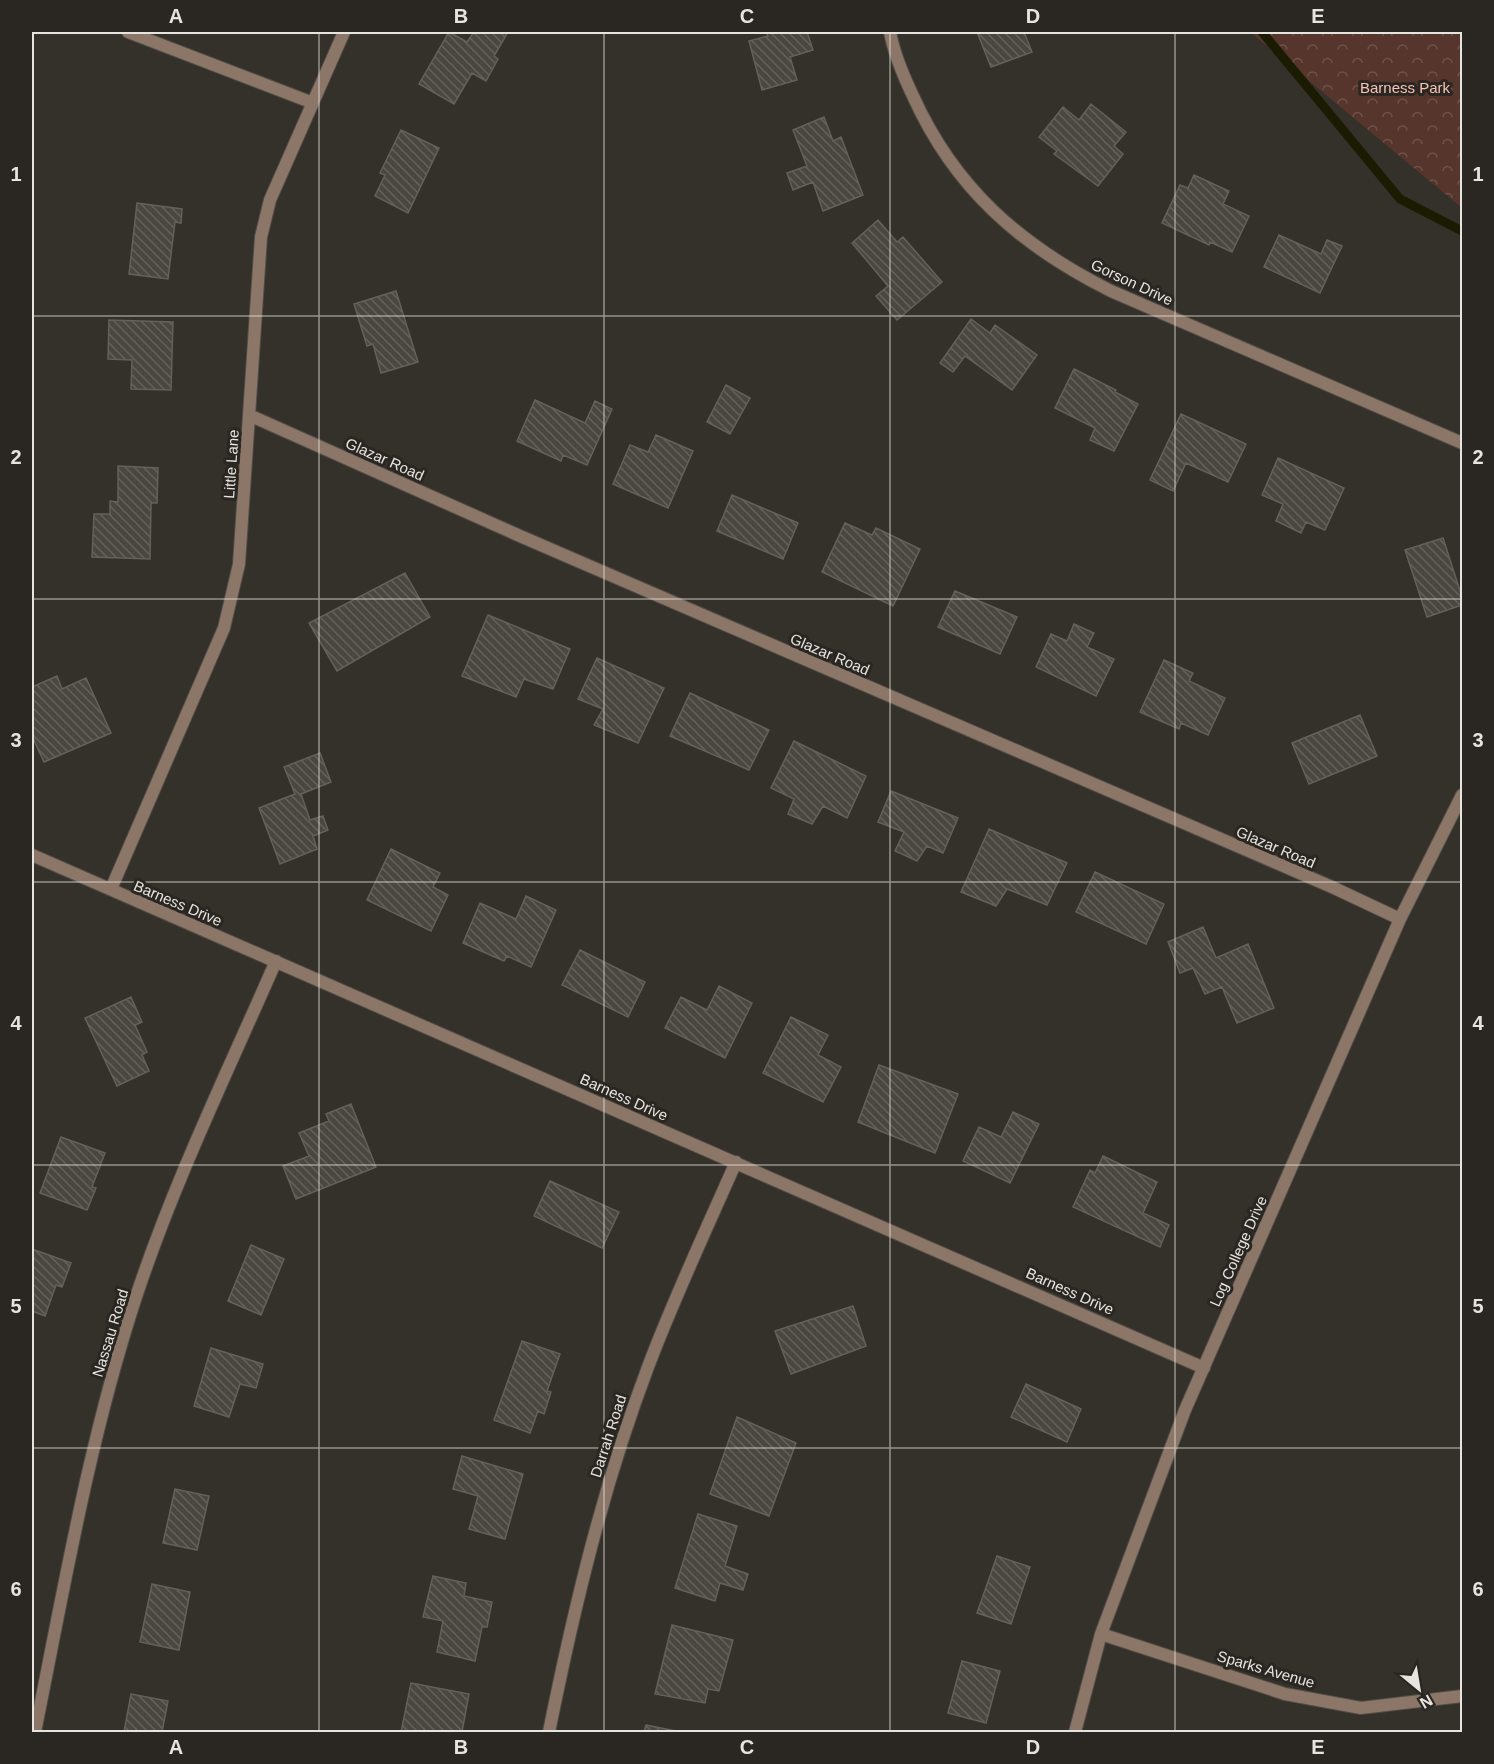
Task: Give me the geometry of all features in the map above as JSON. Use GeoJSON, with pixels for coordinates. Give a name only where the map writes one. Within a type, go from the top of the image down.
{"type":"FeatureCollection","features":[{"type":"Feature","properties":{"kind":"street"},"geometry":{"type":"LineString","coordinates":[[128,32],[313,103]]}},
{"type":"Feature","properties":{"kind":"street","name":"Little Lane"},"geometry":{"type":"LineString","coordinates":[[111,890],[224,628],[239,564],[261,237],[270,200],[344,32]]}},
{"type":"Feature","properties":{"kind":"street","name":"Gorson Drive"},"geometry":{"type":"LineString","coordinates":[[890,32],[899,66],[934,137],[986,204],[1026,240],[1071,271],[1111,291],[1462,443]]}},
{"type":"Feature","properties":{"kind":"street","name":"Glazar Road"},"geometry":{"type":"LineString","coordinates":[[249,415],[520,536],[1332,887],[1400,919]]}},
{"type":"Feature","properties":{"kind":"street","name":"Log College Drive"},"geometry":{"type":"LineString","coordinates":[[1075,1732],[1101,1634],[1185,1410],[1400,919],[1462,795]]}},
{"type":"Feature","properties":{"kind":"street","name":"Barness Drive"},"geometry":{"type":"LineString","coordinates":[[32,855],[1204,1368]]}},
{"type":"Feature","properties":{"kind":"street","name":"Nassau Road"},"geometry":{"type":"LineString","coordinates":[[35,1732],[75,1533],[106,1398],[135,1299],[167,1213],[276,961]]}},
{"type":"Feature","properties":{"kind":"street","name":"Darrah Road"},"geometry":{"type":"LineString","coordinates":[[549,1732],[570,1630],[598,1517],[622,1441],[648,1365],[736,1162]]}},
{"type":"Feature","properties":{"kind":"street","name":"Sparks Avenue"},"geometry":{"type":"LineString","coordinates":[[1101,1634],[1285,1694],[1361,1708],[1462,1696]]}},
{"type":"Feature","properties":{"kind":"green space","name":"Barness Park"},"geometry":{"type":"Polygon","coordinates":[[[1250,32],[1462,32],[1462,208],[1250,32]]]}},
{"type":"Feature","properties":{"kind":"building"},"geometry":{"type":"Polygon","coordinates":[[[449,32],[467,42],[474,32],[508,32],[494,56],[498,59],[486,81],[472,73],[454,104],[419,84],[449,32]]]}},
{"type":"Feature","properties":{"kind":"building"},"geometry":{"type":"Polygon","coordinates":[[[766,32],[807,32],[813,50],[790,57],[797,80],[762,90],[749,41],[768,36],[766,32]]]}},
{"type":"Feature","properties":{"kind":"building"},"geometry":{"type":"Polygon","coordinates":[[[977,32],[1024,32],[1032,52],[991,67],[977,32]]]}},
{"type":"Feature","properties":{"kind":"building"},"geometry":{"type":"Polygon","coordinates":[[[1091,104],[1126,132],[1114,146],[1123,154],[1098,186],[1054,154],[1057,151],[1039,137],[1063,107],[1079,120],[1091,104]]]}},
{"type":"Feature","properties":{"kind":"building"},"geometry":{"type":"Polygon","coordinates":[[[824,117],[833,141],[841,137],[863,195],[823,211],[813,182],[793,190],[787,173],[807,166],[793,130],[824,117]]]}},
{"type":"Feature","properties":{"kind":"building"},"geometry":{"type":"Polygon","coordinates":[[[401,130],[439,148],[408,213],[375,196],[385,175],[380,173],[401,130]]]}},
{"type":"Feature","properties":{"kind":"building"},"geometry":{"type":"Polygon","coordinates":[[[1194,175],[1229,191],[1223,204],[1249,216],[1232,252],[1210,242],[1209,245],[1162,223],[1180,185],[1188,188],[1194,175]]]}},
{"type":"Feature","properties":{"kind":"building"},"geometry":{"type":"Polygon","coordinates":[[[137,203],[182,209],[181,223],[175,222],[168,279],[129,274],[137,203]]]}},
{"type":"Feature","properties":{"kind":"building"},"geometry":{"type":"Polygon","coordinates":[[[878,220],[897,242],[903,237],[942,282],[897,320],[876,296],[888,286],[852,243],[878,220]]]}},
{"type":"Feature","properties":{"kind":"building"},"geometry":{"type":"Polygon","coordinates":[[[1279,235],[1321,254],[1327,240],[1342,246],[1320,293],[1264,267],[1279,235]]]}},
{"type":"Feature","properties":{"kind":"building"},"geometry":{"type":"Polygon","coordinates":[[[396,291],[418,362],[381,373],[373,344],[367,346],[354,304],[396,291]]]}},
{"type":"Feature","properties":{"kind":"building"},"geometry":{"type":"Polygon","coordinates":[[[971,319],[990,333],[995,325],[1037,355],[1012,390],[965,356],[953,372],[940,363],[971,319]]]}},
{"type":"Feature","properties":{"kind":"building"},"geometry":{"type":"Polygon","coordinates":[[[109,320],[173,322],[171,390],[131,389],[132,360],[108,359],[109,320]]]}},
{"type":"Feature","properties":{"kind":"building"},"geometry":{"type":"Polygon","coordinates":[[[1074,369],[1138,404],[1114,451],[1090,440],[1095,428],[1055,408],[1074,369]]]}},
{"type":"Feature","properties":{"kind":"building"},"geometry":{"type":"Polygon","coordinates":[[[726,385],[750,398],[730,434],[707,422],[726,385]]]}},
{"type":"Feature","properties":{"kind":"building"},"geometry":{"type":"Polygon","coordinates":[[[535,400],[585,423],[595,401],[612,409],[587,465],[563,455],[561,461],[517,441],[535,400]]]}},
{"type":"Feature","properties":{"kind":"building"},"geometry":{"type":"Polygon","coordinates":[[[1181,414],[1246,444],[1228,482],[1186,463],[1173,491],[1150,480],[1181,414]]]}},
{"type":"Feature","properties":{"kind":"building"},"geometry":{"type":"Polygon","coordinates":[[[656,435],[693,451],[668,508],[613,484],[630,445],[648,452],[656,435]]]}},
{"type":"Feature","properties":{"kind":"building"},"geometry":{"type":"Polygon","coordinates":[[[1278,458],[1344,488],[1325,530],[1306,522],[1301,533],[1276,521],[1283,504],[1262,495],[1278,458]]]}},
{"type":"Feature","properties":{"kind":"building"},"geometry":{"type":"Polygon","coordinates":[[[118,466],[158,468],[157,503],[151,503],[150,559],[92,557],[94,514],[110,514],[110,501],[118,502],[118,466]]]}},
{"type":"Feature","properties":{"kind":"building"},"geometry":{"type":"Polygon","coordinates":[[[732,495],[798,523],[783,559],[717,531],[732,495]]]}},
{"type":"Feature","properties":{"kind":"building"},"geometry":{"type":"Polygon","coordinates":[[[845,523],[872,535],[876,528],[920,549],[893,606],[822,572],[845,523]]]}},
{"type":"Feature","properties":{"kind":"building"},"geometry":{"type":"Polygon","coordinates":[[[1443,538],[1462,597],[1462,605],[1427,617],[1405,550],[1443,538]]]}},
{"type":"Feature","properties":{"kind":"building"},"geometry":{"type":"Polygon","coordinates":[[[405,573],[430,617],[337,671],[309,623],[405,573]]]}},
{"type":"Feature","properties":{"kind":"building"},"geometry":{"type":"Polygon","coordinates":[[[955,591],[1017,617],[1000,654],[938,627],[955,591]]]}},
{"type":"Feature","properties":{"kind":"building"},"geometry":{"type":"Polygon","coordinates":[[[488,615],[570,649],[553,689],[524,679],[516,697],[462,676],[488,615]]]}},
{"type":"Feature","properties":{"kind":"building"},"geometry":{"type":"Polygon","coordinates":[[[1074,624],[1094,633],[1087,647],[1114,659],[1096,696],[1036,667],[1051,634],[1067,641],[1074,624]]]}},
{"type":"Feature","properties":{"kind":"building"},"geometry":{"type":"Polygon","coordinates":[[[597,658],[664,688],[638,743],[594,725],[603,709],[578,699],[597,658]]]}},
{"type":"Feature","properties":{"kind":"building"},"geometry":{"type":"Polygon","coordinates":[[[1164,660],[1193,673],[1189,681],[1225,698],[1208,735],[1181,723],[1179,729],[1140,712],[1164,660]]]}},
{"type":"Feature","properties":{"kind":"building"},"geometry":{"type":"Polygon","coordinates":[[[57,676],[62,689],[86,678],[111,733],[44,762],[32,736],[32,687],[57,676]]]}},
{"type":"Feature","properties":{"kind":"building"},"geometry":{"type":"Polygon","coordinates":[[[690,693],[769,730],[749,770],[670,736],[690,693]]]}},
{"type":"Feature","properties":{"kind":"building"},"geometry":{"type":"Polygon","coordinates":[[[1360,715],[1377,756],[1309,784],[1292,743],[1360,715]]]}},
{"type":"Feature","properties":{"kind":"building"},"geometry":{"type":"Polygon","coordinates":[[[794,741],[866,776],[847,818],[823,806],[812,824],[788,814],[794,799],[771,788],[794,741]]]}},
{"type":"Feature","properties":{"kind":"building"},"geometry":{"type":"Polygon","coordinates":[[[320,753],[331,782],[301,794],[310,820],[323,816],[328,830],[313,836],[317,849],[280,864],[259,808],[295,794],[284,767],[320,753]]]}},
{"type":"Feature","properties":{"kind":"building"},"geometry":{"type":"Polygon","coordinates":[[[891,791],[958,818],[943,853],[927,846],[917,861],[895,851],[904,832],[878,822],[891,791]]]}},
{"type":"Feature","properties":{"kind":"building"},"geometry":{"type":"Polygon","coordinates":[[[989,829],[1067,863],[1047,905],[1007,889],[996,906],[961,892],[989,829]]]}},
{"type":"Feature","properties":{"kind":"building"},"geometry":{"type":"Polygon","coordinates":[[[391,849],[440,873],[433,887],[448,895],[431,931],[367,900],[391,849]]]}},
{"type":"Feature","properties":{"kind":"building"},"geometry":{"type":"Polygon","coordinates":[[[1095,872],[1164,904],[1146,944],[1076,912],[1095,872]]]}},
{"type":"Feature","properties":{"kind":"building"},"geometry":{"type":"Polygon","coordinates":[[[526,896],[556,910],[531,967],[507,956],[504,961],[463,943],[480,903],[516,919],[526,896]]]}},
{"type":"Feature","properties":{"kind":"building"},"geometry":{"type":"Polygon","coordinates":[[[1203,927],[1216,958],[1248,944],[1274,1008],[1237,1023],[1222,987],[1205,994],[1193,968],[1180,973],[1168,942],[1203,927]]]}},
{"type":"Feature","properties":{"kind":"building"},"geometry":{"type":"Polygon","coordinates":[[[580,950],[645,982],[628,1017],[562,985],[580,950]]]}},
{"type":"Feature","properties":{"kind":"building"},"geometry":{"type":"Polygon","coordinates":[[[719,986],[752,1003],[725,1058],[665,1028],[681,997],[707,1010],[719,986]]]}},
{"type":"Feature","properties":{"kind":"building"},"geometry":{"type":"Polygon","coordinates":[[[131,997],[142,1022],[135,1025],[147,1052],[142,1055],[149,1071],[117,1086],[85,1018],[131,997]]]}},
{"type":"Feature","properties":{"kind":"building"},"geometry":{"type":"Polygon","coordinates":[[[791,1017],[828,1035],[818,1055],[841,1067],[823,1102],[763,1073],[791,1017]]]}},
{"type":"Feature","properties":{"kind":"building"},"geometry":{"type":"Polygon","coordinates":[[[879,1065],[958,1094],[935,1153],[858,1122],[879,1065]]]}},
{"type":"Feature","properties":{"kind":"building"},"geometry":{"type":"Polygon","coordinates":[[[351,1104],[376,1167],[296,1199],[283,1166],[309,1156],[299,1133],[329,1121],[326,1114],[351,1104]]]}},
{"type":"Feature","properties":{"kind":"building"},"geometry":{"type":"Polygon","coordinates":[[[1013,1112],[1039,1124],[1010,1183],[963,1161],[979,1127],[1001,1137],[1013,1112]]]}},
{"type":"Feature","properties":{"kind":"building"},"geometry":{"type":"Polygon","coordinates":[[[61,1137],[105,1153],[92,1187],[96,1188],[87,1210],[40,1193],[61,1137]]]}},
{"type":"Feature","properties":{"kind":"building"},"geometry":{"type":"Polygon","coordinates":[[[1103,1156],[1157,1182],[1143,1213],[1169,1225],[1160,1247],[1073,1207],[1090,1170],[1095,1173],[1103,1156]]]}},
{"type":"Feature","properties":{"kind":"building"},"geometry":{"type":"Polygon","coordinates":[[[550,1181],[619,1212],[602,1248],[534,1216],[550,1181]]]}},
{"type":"Feature","properties":{"kind":"building"},"geometry":{"type":"Polygon","coordinates":[[[251,1245],[284,1259],[261,1315],[228,1301],[251,1245]]]}},
{"type":"Feature","properties":{"kind":"building"},"geometry":{"type":"Polygon","coordinates":[[[32,1249],[71,1263],[62,1287],[56,1285],[45,1316],[32,1311],[32,1249]]]}},
{"type":"Feature","properties":{"kind":"building"},"geometry":{"type":"Polygon","coordinates":[[[853,1306],[866,1346],[791,1374],[775,1331],[853,1306]]]}},
{"type":"Feature","properties":{"kind":"building"},"geometry":{"type":"Polygon","coordinates":[[[522,1341],[560,1354],[547,1391],[551,1392],[544,1414],[538,1411],[530,1433],[494,1420],[522,1341]]]}},
{"type":"Feature","properties":{"kind":"building"},"geometry":{"type":"Polygon","coordinates":[[[211,1348],[263,1364],[256,1388],[240,1384],[229,1417],[194,1406],[211,1348]]]}},
{"type":"Feature","properties":{"kind":"building"},"geometry":{"type":"Polygon","coordinates":[[[1026,1384],[1081,1409],[1067,1442],[1011,1417],[1026,1384]]]}},
{"type":"Feature","properties":{"kind":"building"},"geometry":{"type":"Polygon","coordinates":[[[737,1417],[796,1443],[769,1516],[710,1494],[737,1417]]]}},
{"type":"Feature","properties":{"kind":"building"},"geometry":{"type":"Polygon","coordinates":[[[462,1456],[523,1474],[505,1539],[469,1529],[478,1496],[453,1489],[462,1456]]]}},
{"type":"Feature","properties":{"kind":"building"},"geometry":{"type":"Polygon","coordinates":[[[175,1489],[209,1496],[197,1550],[163,1543],[175,1489]]]}},
{"type":"Feature","properties":{"kind":"building"},"geometry":{"type":"Polygon","coordinates":[[[698,1514],[737,1526],[725,1566],[748,1574],[743,1590],[720,1583],[715,1601],[675,1588],[698,1514]]]}},
{"type":"Feature","properties":{"kind":"building"},"geometry":{"type":"Polygon","coordinates":[[[997,1556],[1030,1567],[1011,1624],[977,1613],[997,1556]]]}},
{"type":"Feature","properties":{"kind":"building"},"geometry":{"type":"Polygon","coordinates":[[[433,1576],[466,1583],[464,1596],[492,1602],[487,1627],[482,1627],[475,1661],[437,1652],[443,1621],[423,1617],[433,1576]]]}},
{"type":"Feature","properties":{"kind":"building"},"geometry":{"type":"Polygon","coordinates":[[[152,1584],[190,1592],[179,1650],[140,1642],[152,1584]]]}},
{"type":"Feature","properties":{"kind":"building"},"geometry":{"type":"Polygon","coordinates":[[[672,1625],[733,1640],[719,1691],[708,1689],[705,1703],[655,1694],[672,1625]]]}},
{"type":"Feature","properties":{"kind":"building"},"geometry":{"type":"Polygon","coordinates":[[[962,1661],[1000,1671],[986,1723],[948,1713],[962,1661]]]}},
{"type":"Feature","properties":{"kind":"building"},"geometry":{"type":"Polygon","coordinates":[[[411,1683],[469,1694],[462,1732],[401,1732],[411,1683]]]}},
{"type":"Feature","properties":{"kind":"building"},"geometry":{"type":"Polygon","coordinates":[[[131,1694],[168,1701],[162,1732],[124,1732],[131,1694]]]}},
{"type":"Feature","properties":{"kind":"building"},"geometry":{"type":"Polygon","coordinates":[[[646,1725],[681,1732],[644,1732],[646,1725]]]}},
{"type":"Feature","properties":{"kind":"waterway"},"geometry":{"type":"LineString","coordinates":[[1262,32],[1400,199],[1462,231]]}}]}
